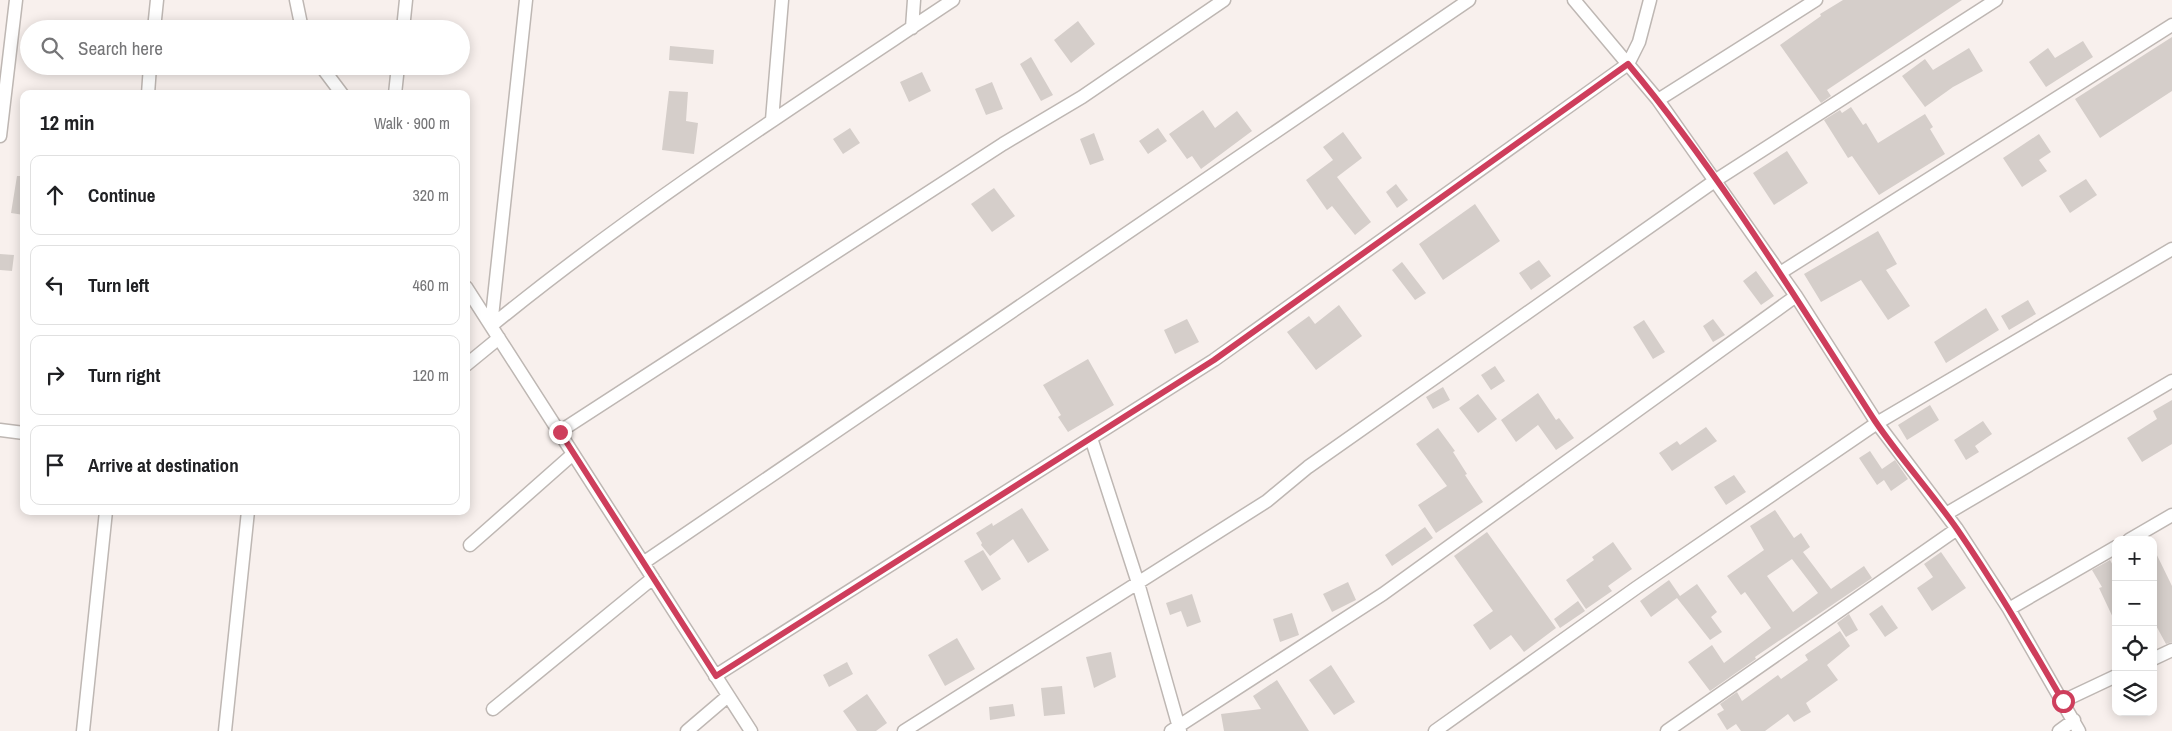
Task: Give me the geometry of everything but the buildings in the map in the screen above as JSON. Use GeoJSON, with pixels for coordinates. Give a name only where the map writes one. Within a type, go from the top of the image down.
{"type":"FeatureCollection","features":[{"type":"Feature","properties":{"kind":"street"},"geometry":{"type":"LineString","coordinates":[[0,136],[16,0]]}},
{"type":"Feature","properties":{"kind":"street"},"geometry":{"type":"LineString","coordinates":[[155,20],[157,0]]}},
{"type":"Feature","properties":{"kind":"street"},"geometry":{"type":"LineString","coordinates":[[296,0],[300,20]]}},
{"type":"Feature","properties":{"kind":"street"},"geometry":{"type":"LineString","coordinates":[[403,20],[406,0]]}},
{"type":"Feature","properties":{"kind":"street"},"geometry":{"type":"LineString","coordinates":[[491,326],[526,0]]}},
{"type":"Feature","properties":{"kind":"street"},"geometry":{"type":"LineString","coordinates":[[772,120],[782,0]]}},
{"type":"Feature","properties":{"kind":"street"},"geometry":{"type":"LineString","coordinates":[[912,28],[914,0]]}},
{"type":"Feature","properties":{"kind":"street"},"geometry":{"type":"LineString","coordinates":[[491,326],[540,286],[772,120],[953,0]]}},
{"type":"Feature","properties":{"kind":"street"},"geometry":{"type":"LineString","coordinates":[[560,432],[1003,144],[1082,97],[1224,0]]}},
{"type":"Feature","properties":{"kind":"street"},"geometry":{"type":"LineString","coordinates":[[643,563],[1469,0]]}},
{"type":"Feature","properties":{"kind":"street"},"geometry":{"type":"LineString","coordinates":[[1574,0],[1658,100],[1716,180],[1796,296],[1877,423],[1957,529],[2009,609],[2077,726],[2059,731]]}},
{"type":"Feature","properties":{"kind":"street"},"geometry":{"type":"LineString","coordinates":[[716,676],[1214,360],[1628,64],[1639,42],[1650,0]]}},
{"type":"Feature","properties":{"kind":"street"},"geometry":{"type":"LineString","coordinates":[[1658,100],[1816,0]]}},
{"type":"Feature","properties":{"kind":"street"},"geometry":{"type":"LineString","coordinates":[[904,731],[1267,501],[1308,467],[1716,180],[1996,0]]}},
{"type":"Feature","properties":{"kind":"street"},"geometry":{"type":"LineString","coordinates":[[1780,273],[2172,25]]}},
{"type":"Feature","properties":{"kind":"street"},"geometry":{"type":"LineString","coordinates":[[148,90],[149,75]]}},
{"type":"Feature","properties":{"kind":"street"},"geometry":{"type":"LineString","coordinates":[[328,75],[339,90]]}},
{"type":"Feature","properties":{"kind":"street"},"geometry":{"type":"LineString","coordinates":[[395,90],[397,75]]}},
{"type":"Feature","properties":{"kind":"street"},"geometry":{"type":"LineString","coordinates":[[1435,731],[1636,588],[1877,423],[2172,249]]}},
{"type":"Feature","properties":{"kind":"street"},"geometry":{"type":"LineString","coordinates":[[470,293],[751,731]]}},
{"type":"Feature","properties":{"kind":"street"},"geometry":{"type":"LineString","coordinates":[[1091,438],[1138,583],[1177,729],[1383,594],[1796,296]]}},
{"type":"Feature","properties":{"kind":"street"},"geometry":{"type":"LineString","coordinates":[[470,362],[499,338]]}},
{"type":"Feature","properties":{"kind":"street"},"geometry":{"type":"LineString","coordinates":[[1946,514],[2172,381]]}},
{"type":"Feature","properties":{"kind":"street"},"geometry":{"type":"LineString","coordinates":[[0,430],[20,432]]}},
{"type":"Feature","properties":{"kind":"street"},"geometry":{"type":"LineString","coordinates":[[470,545],[573,454]]}},
{"type":"Feature","properties":{"kind":"street"},"geometry":{"type":"LineString","coordinates":[[84,731],[106,515]]}},
{"type":"Feature","properties":{"kind":"street"},"geometry":{"type":"LineString","coordinates":[[225,731],[248,515]]}},
{"type":"Feature","properties":{"kind":"street"},"geometry":{"type":"LineString","coordinates":[[2136,536],[2172,515]]}},
{"type":"Feature","properties":{"kind":"street"},"geometry":{"type":"LineString","coordinates":[[1667,731],[1957,529]]}},
{"type":"Feature","properties":{"kind":"street"},"geometry":{"type":"LineString","coordinates":[[2009,609],[2112,549]]}},
{"type":"Feature","properties":{"kind":"street"},"geometry":{"type":"LineString","coordinates":[[493,709],[653,578]]}},
{"type":"Feature","properties":{"kind":"street"},"geometry":{"type":"LineString","coordinates":[[2157,657],[2172,650]]}},
{"type":"Feature","properties":{"kind":"street"},"geometry":{"type":"LineString","coordinates":[[2063,701],[2112,678]]}},
{"type":"Feature","properties":{"kind":"street"},"geometry":{"type":"LineString","coordinates":[[687,731],[728,696]]}},
{"type":"Feature","properties":{"kind":"route"},"geometry":{"type":"LineString","coordinates":[[560,432],[716,676],[1214,360],[1628,64],[1658,100],[1716,180],[1796,296],[1877,423],[1957,529],[2009,609],[2063,701]]}}]}
